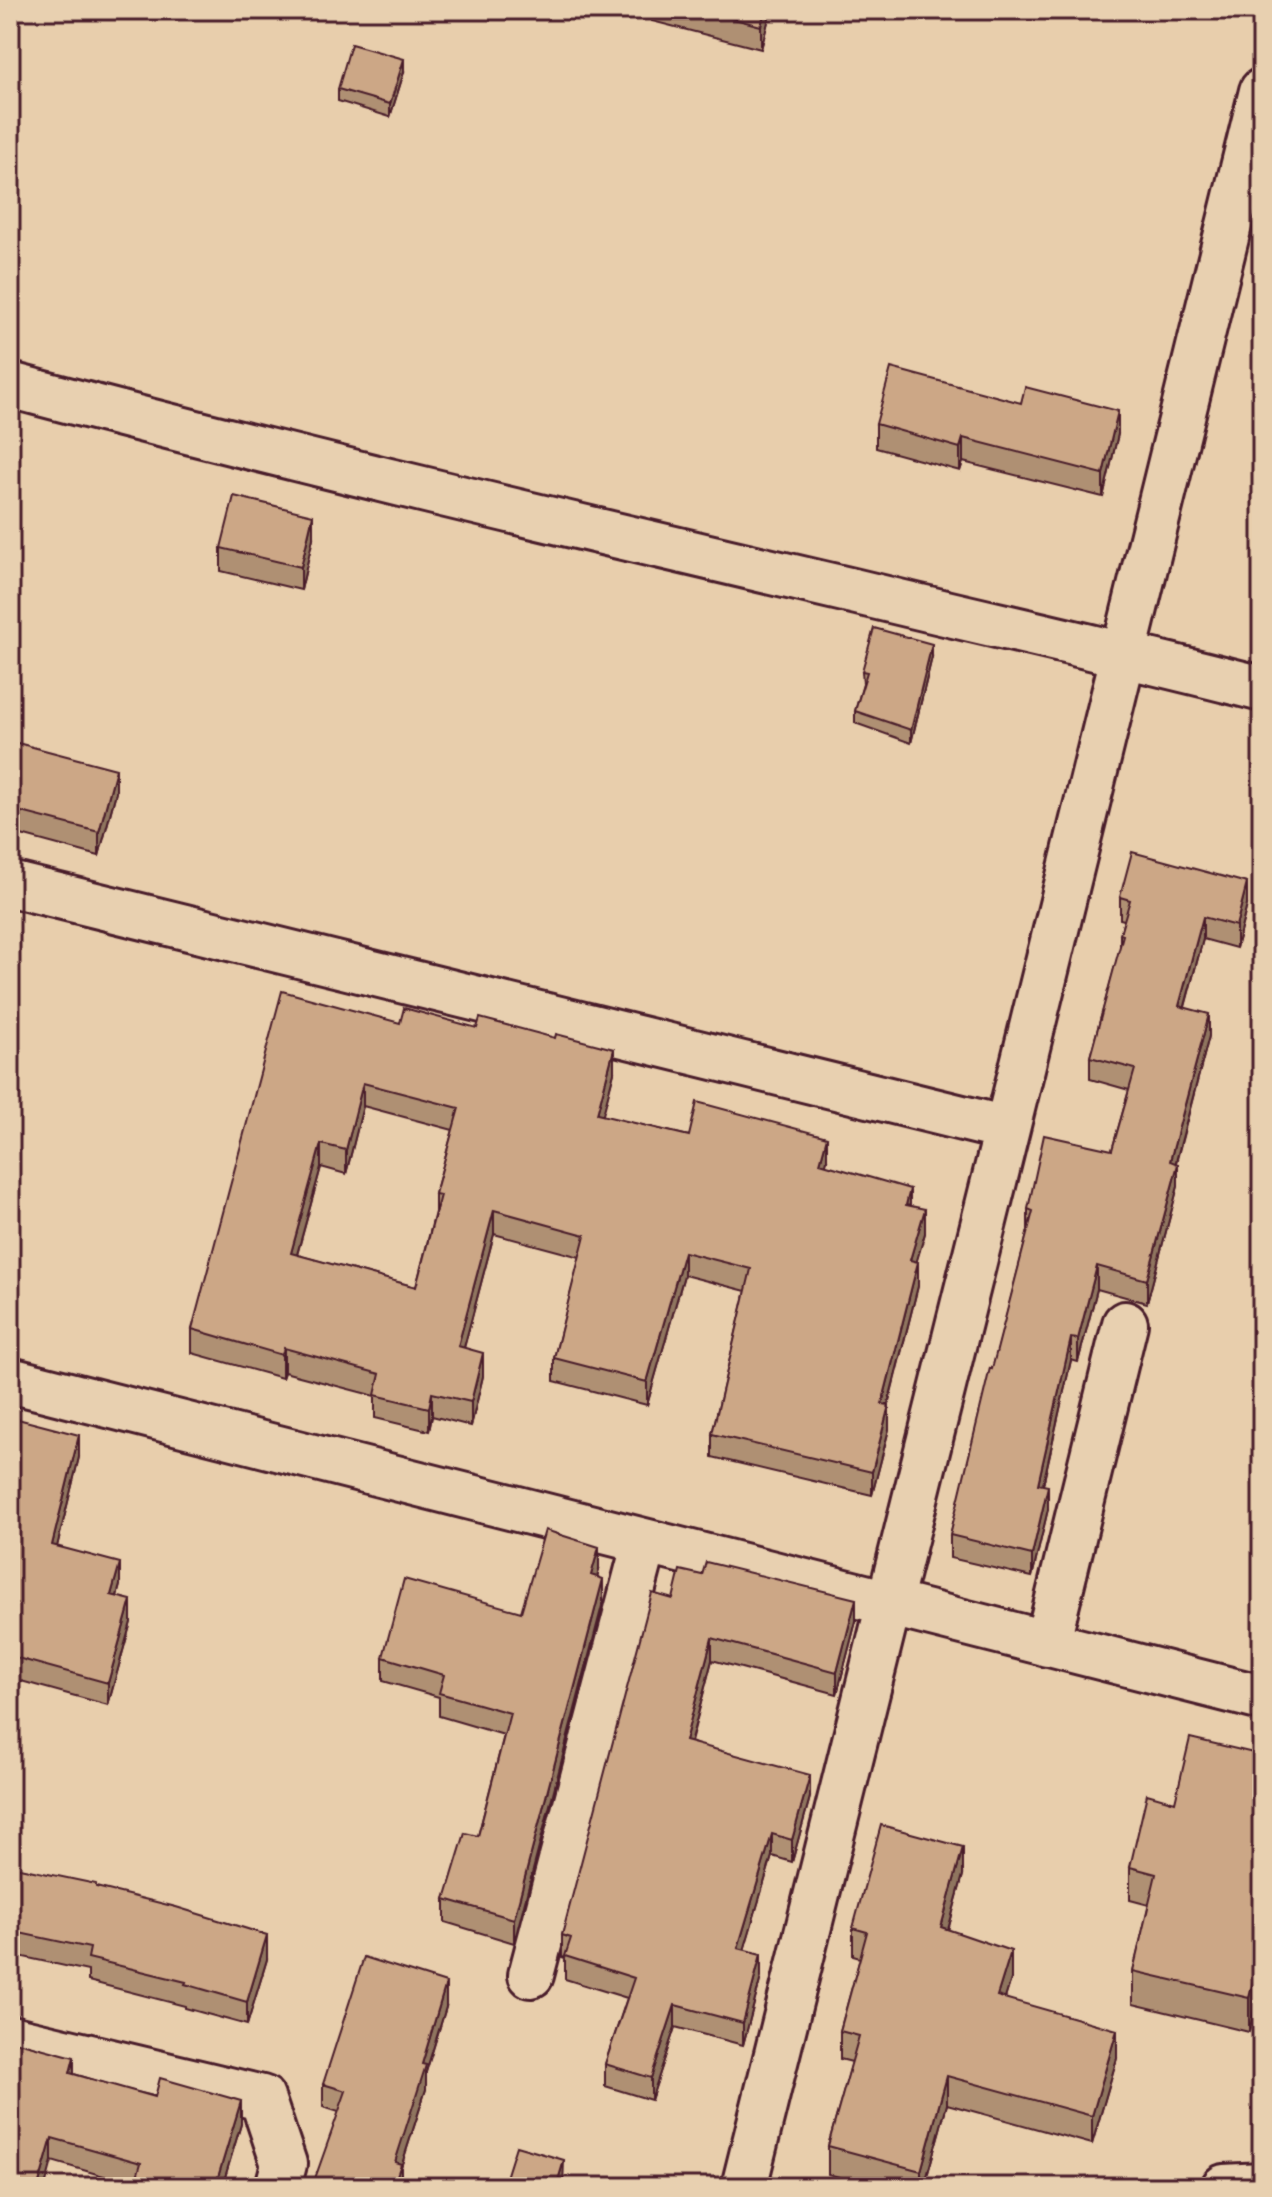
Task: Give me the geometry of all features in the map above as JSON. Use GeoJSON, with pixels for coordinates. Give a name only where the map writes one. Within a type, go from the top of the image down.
{"type":"FeatureCollection","features":[{"type":"Feature","properties":{"kind":"street"},"geometry":{"type":"LineString","coordinates":[[744,2187],[1262,91]]}},
{"type":"Feature","properties":{"kind":"street"},"geometry":{"type":"LineString","coordinates":[[10,385],[207,436],[856,592],[1125,653],[1262,689]]}},
{"type":"Feature","properties":{"kind":"street"},"geometry":{"type":"LineString","coordinates":[[10,884],[1007,1129]]}},
{"type":"Feature","properties":{"kind":"street"},"geometry":{"type":"LineString","coordinates":[[1047,1644],[1125,1324]]}},
{"type":"Feature","properties":{"kind":"street"},"geometry":{"type":"LineString","coordinates":[[10,1380],[1262,1698]]}},
{"type":"Feature","properties":{"kind":"street"},"geometry":{"type":"LineString","coordinates":[[531,1975],[645,1542]]}},
{"type":"Feature","properties":{"kind":"street"},"geometry":{"type":"LineString","coordinates":[[10,2038],[262,2098],[284,2164],[278,2187]]}},
{"type":"Feature","properties":{"kind":"street"},"geometry":{"type":"LineString","coordinates":[[1224,2187],[1262,2185]]}},
{"type":"Feature","properties":{"kind":"building"},"geometry":{"type":"Polygon","coordinates":[[[700,10],[765,10],[761,26],[700,10]]]}},
{"type":"Feature","properties":{"kind":"building"},"geometry":{"type":"Polygon","coordinates":[[[351,44],[404,59],[390,104],[338,89],[351,44]]]}},
{"type":"Feature","properties":{"kind":"building"},"geometry":{"type":"Polygon","coordinates":[[[891,368],[1021,403],[1025,387],[1118,411],[1103,474],[963,438],[960,448],[876,424],[891,368]]]}},
{"type":"Feature","properties":{"kind":"building"},"geometry":{"type":"Polygon","coordinates":[[[234,496],[313,515],[301,567],[221,548],[234,496]]]}},
{"type":"Feature","properties":{"kind":"building"},"geometry":{"type":"Polygon","coordinates":[[[874,628],[932,644],[911,730],[855,711],[867,672],[862,671],[874,628]]]}},
{"type":"Feature","properties":{"kind":"building"},"geometry":{"type":"Polygon","coordinates":[[[10,741],[116,769],[99,832],[10,809],[10,741]]]}},
{"type":"Feature","properties":{"kind":"building"},"geometry":{"type":"Polygon","coordinates":[[[1132,852],[1247,883],[1236,926],[1203,917],[1179,1006],[1209,1014],[1170,1161],[1178,1164],[1147,1280],[1097,1266],[1078,1339],[1071,1338],[1038,1484],[1048,1486],[1032,1555],[950,1535],[990,1368],[1033,1211],[1028,1209],[1044,1135],[1112,1150],[1135,1069],[1090,1057],[1123,935],[1120,934],[1130,900],[1120,897],[1132,852]]]}},
{"type":"Feature","properties":{"kind":"building"},"geometry":{"type":"Polygon","coordinates":[[[282,991],[400,1023],[404,1008],[477,1028],[480,1018],[555,1038],[556,1034],[614,1049],[597,1114],[689,1136],[697,1102],[827,1137],[820,1163],[910,1189],[906,1205],[925,1209],[910,1260],[918,1262],[882,1404],[889,1405],[872,1472],[712,1434],[751,1269],[684,1252],[647,1382],[554,1358],[585,1235],[494,1210],[458,1346],[483,1353],[471,1402],[432,1393],[429,1408],[375,1395],[380,1374],[284,1348],[282,1355],[192,1329],[282,991]],[[363,1083],[346,1150],[321,1144],[291,1253],[416,1287],[440,1195],[435,1194],[459,1108],[363,1083]]]}},
{"type":"Feature","properties":{"kind":"building"},"geometry":{"type":"Polygon","coordinates":[[[10,1417],[79,1435],[52,1545],[120,1563],[111,1595],[131,1600],[108,1683],[10,1656],[10,1504],[15,1486],[10,1484],[10,1417]]]}},
{"type":"Feature","properties":{"kind":"building"},"geometry":{"type":"Polygon","coordinates":[[[545,1530],[599,1547],[591,1575],[603,1579],[514,1919],[445,1899],[465,1833],[478,1836],[510,1713],[439,1693],[444,1675],[383,1657],[404,1579],[521,1612],[545,1530]]]}},
{"type":"Feature","properties":{"kind":"building"},"geometry":{"type":"Polygon","coordinates":[[[706,1562],[856,1599],[837,1672],[712,1638],[685,1741],[810,1775],[792,1840],[772,1834],[738,1948],[761,1954],[743,2023],[675,2005],[651,2078],[605,2064],[634,1978],[565,1956],[571,1938],[562,1935],[652,1593],[673,1599],[680,1570],[702,1575],[706,1562]]]}},
{"type":"Feature","properties":{"kind":"building"},"geometry":{"type":"Polygon","coordinates":[[[1190,1738],[1262,1755],[1262,1944],[1249,1998],[1133,1971],[1156,1874],[1130,1867],[1147,1794],[1175,1802],[1190,1738]]]}},
{"type":"Feature","properties":{"kind":"building"},"geometry":{"type":"Polygon","coordinates":[[[881,1825],[963,1847],[941,1927],[1011,1951],[997,1996],[1117,2030],[1092,2116],[947,2076],[921,2171],[828,2146],[859,2036],[840,2031],[867,1932],[853,1928],[881,1825]]]}},
{"type":"Feature","properties":{"kind":"building"},"geometry":{"type":"Polygon","coordinates":[[[10,1866],[96,1884],[96,1887],[267,1935],[247,2002],[186,1982],[88,1958],[90,1948],[10,1931],[10,1866]]]}},
{"type":"Feature","properties":{"kind":"building"},"geometry":{"type":"Polygon","coordinates":[[[364,1957],[446,1983],[422,2064],[426,2065],[395,2162],[401,2164],[393,2187],[312,2187],[346,2091],[323,2084],[364,1957]]]}},
{"type":"Feature","properties":{"kind":"building"},"geometry":{"type":"Polygon","coordinates":[[[10,2040],[74,2057],[70,2073],[155,2097],[160,2078],[241,2101],[215,2187],[134,2187],[141,2163],[52,2138],[38,2187],[10,2187],[10,2040]]]}},
{"type":"Feature","properties":{"kind":"building"},"geometry":{"type":"Polygon","coordinates":[[[516,2146],[564,2160],[556,2187],[503,2187],[516,2146]]]}}]}
